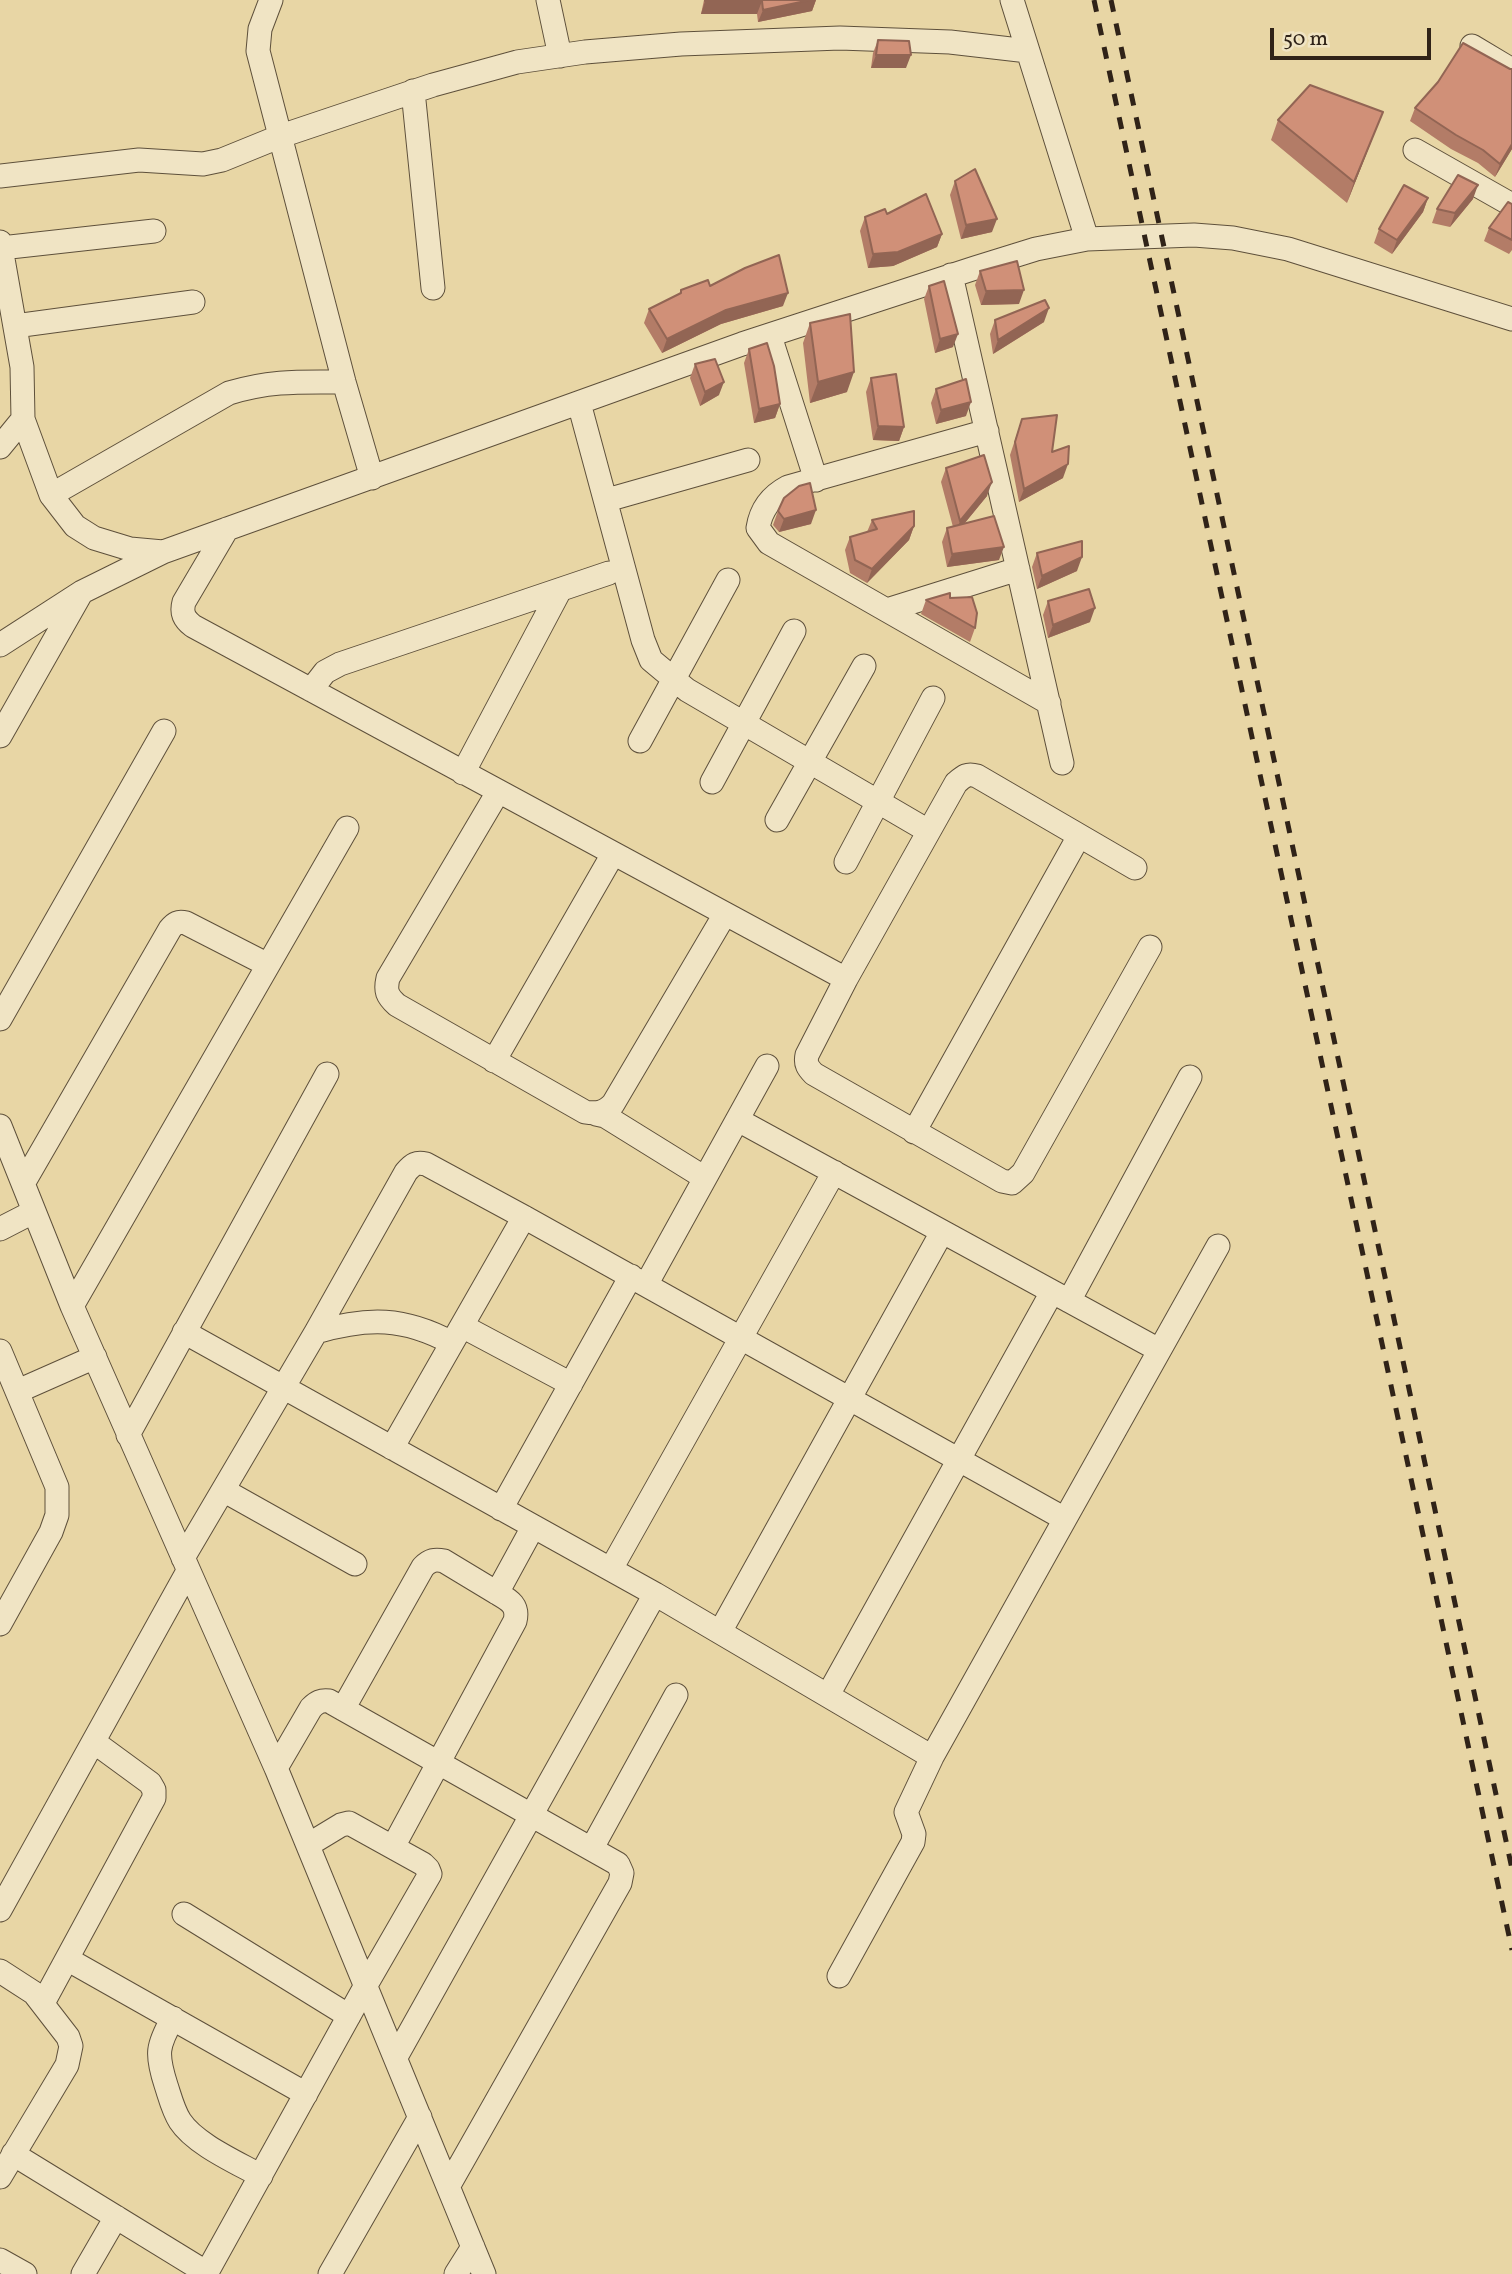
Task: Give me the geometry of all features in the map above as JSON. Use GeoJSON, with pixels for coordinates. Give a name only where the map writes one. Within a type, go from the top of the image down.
{"type":"FeatureCollection","features":[{"type":"Feature","properties":{"kind":"street"},"geometry":{"type":"LineString","coordinates":[[271,0],[260,29],[258,51],[344,382],[372,478]]}},
{"type":"Feature","properties":{"kind":"street"},"geometry":{"type":"LineString","coordinates":[[548,0],[560,56]]}},
{"type":"Feature","properties":{"kind":"street"},"geometry":{"type":"LineString","coordinates":[[1012,0],[1087,239]]}},
{"type":"Feature","properties":{"kind":"street"},"geometry":{"type":"LineString","coordinates":[[0,176],[139,160],[203,164],[222,160],[281,136],[413,91],[517,62],[560,56],[681,44],[840,38],[950,42],[1028,51]]}},
{"type":"Feature","properties":{"kind":"street"},"geometry":{"type":"LineString","coordinates":[[1472,46],[1512,70]]}},
{"type":"Feature","properties":{"kind":"street"},"geometry":{"type":"LineString","coordinates":[[413,91],[433,288]]}},
{"type":"Feature","properties":{"kind":"street"},"geometry":{"type":"LineString","coordinates":[[1415,150],[1512,205]]}},
{"type":"Feature","properties":{"kind":"street"},"geometry":{"type":"LineString","coordinates":[[1,248],[154,231]]}},
{"type":"Feature","properties":{"kind":"street"},"geometry":{"type":"LineString","coordinates":[[0,645],[82,592],[163,552],[770,335],[1036,249],[1087,239],[1194,235],[1233,238],[1289,250],[1512,319]]}},
{"type":"Feature","properties":{"kind":"street"},"geometry":{"type":"LineString","coordinates":[[0,242],[22,368],[23,419],[51,495],[75,526],[94,538],[130,549],[163,552]]}},
{"type":"Feature","properties":{"kind":"street"},"geometry":{"type":"LineString","coordinates":[[951,275],[1062,763]]}},
{"type":"Feature","properties":{"kind":"street"},"geometry":{"type":"LineString","coordinates":[[15,326],[193,302]]}},
{"type":"Feature","properties":{"kind":"street"},"geometry":{"type":"LineString","coordinates":[[770,335],[816,480]]}},
{"type":"Feature","properties":{"kind":"street"},"geometry":{"type":"LineString","coordinates":[[51,495],[229,393],[277,382],[344,382]]}},
{"type":"Feature","properties":{"kind":"street"},"geometry":{"type":"LineString","coordinates":[[579,403],[643,640],[652,660],[674,680],[743,723],[918,825]]}},
{"type":"Feature","properties":{"kind":"street"},"geometry":{"type":"LineString","coordinates":[[0,447],[23,419]]}},
{"type":"Feature","properties":{"kind":"street"},"geometry":{"type":"LineString","coordinates":[[987,431],[778,492],[760,517],[758,528],[769,543],[1049,703]]}},
{"type":"Feature","properties":{"kind":"street"},"geometry":{"type":"LineString","coordinates":[[607,500],[748,460]]}},
{"type":"Feature","properties":{"kind":"street"},"geometry":{"type":"LineString","coordinates":[[226,529],[184,602],[182,610],[185,619],[463,773],[846,979]]}},
{"type":"Feature","properties":{"kind":"street"},"geometry":{"type":"LineString","coordinates":[[887,610],[1018,569]]}},
{"type":"Feature","properties":{"kind":"street"},"geometry":{"type":"LineString","coordinates":[[311,690],[325,672],[341,664],[609,573]]}},
{"type":"Feature","properties":{"kind":"street"},"geometry":{"type":"LineString","coordinates":[[640,741],[728,580]]}},
{"type":"Feature","properties":{"kind":"street"},"geometry":{"type":"LineString","coordinates":[[463,773],[560,590]]}},
{"type":"Feature","properties":{"kind":"street"},"geometry":{"type":"LineString","coordinates":[[0,736],[82,592]]}},
{"type":"Feature","properties":{"kind":"street"},"geometry":{"type":"LineString","coordinates":[[712,782],[794,631]]}},
{"type":"Feature","properties":{"kind":"street"},"geometry":{"type":"LineString","coordinates":[[777,820],[864,666]]}},
{"type":"Feature","properties":{"kind":"street"},"geometry":{"type":"LineString","coordinates":[[846,862],[933,698]]}},
{"type":"Feature","properties":{"kind":"street"},"geometry":{"type":"LineString","coordinates":[[0,1019],[164,731]]}},
{"type":"Feature","properties":{"kind":"street"},"geometry":{"type":"LineString","coordinates":[[1135,868],[977,776],[964,776],[956,783],[846,979],[807,1055],[808,1068],[914,1132],[1003,1181],[1012,1183],[1018,1180],[1150,947]]}},
{"type":"Feature","properties":{"kind":"street"},"geometry":{"type":"LineString","coordinates":[[498,792],[388,978],[385,989],[388,997],[397,1005],[585,1112],[605,1116],[705,1178]]}},
{"type":"Feature","properties":{"kind":"street"},"geometry":{"type":"LineString","coordinates":[[72,1306],[347,828]]}},
{"type":"Feature","properties":{"kind":"street"},"geometry":{"type":"LineString","coordinates":[[914,1132],[1079,836]]}},
{"type":"Feature","properties":{"kind":"street"},"geometry":{"type":"LineString","coordinates":[[494,1061],[613,854]]}},
{"type":"Feature","properties":{"kind":"street"},"geometry":{"type":"LineString","coordinates":[[596,1114],[606,1111],[613,1104],[725,914]]}},
{"type":"Feature","properties":{"kind":"street"},"geometry":{"type":"LineString","coordinates":[[24,1182],[175,923],[186,923],[268,965]]}},
{"type":"Feature","properties":{"kind":"street"},"geometry":{"type":"LineString","coordinates":[[501,1509],[571,1384],[705,1178],[767,1066]]}},
{"type":"Feature","properties":{"kind":"street"},"geometry":{"type":"LineString","coordinates":[[128,1435],[327,1074]]}},
{"type":"Feature","properties":{"kind":"street"},"geometry":{"type":"LineString","coordinates":[[828,1695],[959,1460],[1061,1296],[1190,1077]]}},
{"type":"Feature","properties":{"kind":"street"},"geometry":{"type":"LineString","coordinates":[[738,1120],[1160,1350]]}},
{"type":"Feature","properties":{"kind":"street"},"geometry":{"type":"LineString","coordinates":[[0,1126],[72,1306],[276,1768],[484,2274]]}},
{"type":"Feature","properties":{"kind":"street"},"geometry":{"type":"LineString","coordinates":[[0,1910],[94,1741],[223,1490],[412,1165],[426,1164],[524,1217],[1065,1519]]}},
{"type":"Feature","properties":{"kind":"street"},"geometry":{"type":"LineString","coordinates":[[611,1569],[834,1172]]}},
{"type":"Feature","properties":{"kind":"street"},"geometry":{"type":"LineString","coordinates":[[0,1229],[33,1212]]}},
{"type":"Feature","properties":{"kind":"street"},"geometry":{"type":"LineString","coordinates":[[392,1448],[524,1217]]}},
{"type":"Feature","properties":{"kind":"street"},"geometry":{"type":"LineString","coordinates":[[720,1632],[943,1231]]}},
{"type":"Feature","properties":{"kind":"street"},"geometry":{"type":"LineString","coordinates":[[839,1976],[913,1842],[914,1834],[906,1811],[932,1757],[1218,1247]]}},
{"type":"Feature","properties":{"kind":"street"},"geometry":{"type":"LineString","coordinates":[[316,1332],[348,1323],[376,1321],[410,1325],[431,1332],[457,1335],[571,1384]]}},
{"type":"Feature","properties":{"kind":"street"},"geometry":{"type":"LineString","coordinates":[[184,1332],[611,1569],[932,1757]]}},
{"type":"Feature","properties":{"kind":"street"},"geometry":{"type":"LineString","coordinates":[[0,1351],[57,1487],[57,1515],[51,1532],[0,1624]]}},
{"type":"Feature","properties":{"kind":"street"},"geometry":{"type":"LineString","coordinates":[[18,1391],[96,1357]]}},
{"type":"Feature","properties":{"kind":"street"},"geometry":{"type":"LineString","coordinates":[[223,1490],[355,1564]]}},
{"type":"Feature","properties":{"kind":"street"},"geometry":{"type":"LineString","coordinates":[[497,1593],[533,1527]]}},
{"type":"Feature","properties":{"kind":"street"},"geometry":{"type":"LineString","coordinates":[[343,1709],[429,1562],[436,1559],[444,1561],[510,1601],[515,1607],[515,1621],[393,1847]]}},
{"type":"Feature","properties":{"kind":"street"},"geometry":{"type":"LineString","coordinates":[[396,2057],[654,1594]]}},
{"type":"Feature","properties":{"kind":"street"},"geometry":{"type":"LineString","coordinates":[[592,1848],[676,1695]]}},
{"type":"Feature","properties":{"kind":"street"},"geometry":{"type":"LineString","coordinates":[[276,1768],[311,1707],[316,1702],[329,1701],[592,1848],[618,1864],[622,1873],[620,1883],[449,2185]]}},
{"type":"Feature","properties":{"kind":"street"},"geometry":{"type":"LineString","coordinates":[[43,2003],[154,1798],[150,1783],[94,1741]]}},
{"type":"Feature","properties":{"kind":"street"},"geometry":{"type":"LineString","coordinates":[[13,2154],[207,2273],[430,1874],[423,1864],[349,1823],[308,1845]]}},
{"type":"Feature","properties":{"kind":"street"},"geometry":{"type":"LineString","coordinates":[[184,1914],[349,2016]]}},
{"type":"Feature","properties":{"kind":"street"},"geometry":{"type":"LineString","coordinates":[[67,1959],[306,2094]]}},
{"type":"Feature","properties":{"kind":"street"},"geometry":{"type":"LineString","coordinates":[[0,1971],[26,1987],[43,2003],[68,2037],[71,2046],[67,2064],[0,2176]]}},
{"type":"Feature","properties":{"kind":"street"},"geometry":{"type":"LineString","coordinates":[[173,2018],[159,2047],[158,2061],[180,2122],[203,2142],[261,2176]]}},
{"type":"Feature","properties":{"kind":"street"},"geometry":{"type":"LineString","coordinates":[[330,2274],[421,2117]]}},
{"type":"Feature","properties":{"kind":"street"},"geometry":{"type":"LineString","coordinates":[[82,2274],[116,2217]]}},
{"type":"Feature","properties":{"kind":"street"},"geometry":{"type":"LineString","coordinates":[[456,2274],[473,2247]]}},
{"type":"Feature","properties":{"kind":"street"},"geometry":{"type":"LineString","coordinates":[[0,2260],[25,2274]]}},
{"type":"Feature","properties":{"kind":"building"},"geometry":{"type":"Polygon","coordinates":[[[705,0],[810,0],[763,10],[762,1],[705,0]]]}},
{"type":"Feature","properties":{"kind":"building"},"geometry":{"type":"Polygon","coordinates":[[[878,40],[909,41],[911,55],[876,55],[878,40]]]}},
{"type":"Feature","properties":{"kind":"building"},"geometry":{"type":"Polygon","coordinates":[[[1463,43],[1512,69],[1512,144],[1500,164],[1483,150],[1415,108],[1438,82],[1463,43]]]}},
{"type":"Feature","properties":{"kind":"building"},"geometry":{"type":"Polygon","coordinates":[[[1310,85],[1383,112],[1354,182],[1278,120],[1310,85]]]}},
{"type":"Feature","properties":{"kind":"building"},"geometry":{"type":"Polygon","coordinates":[[[975,169],[997,219],[966,225],[955,181],[975,169]]]}},
{"type":"Feature","properties":{"kind":"building"},"geometry":{"type":"Polygon","coordinates":[[[1458,175],[1478,185],[1455,213],[1437,209],[1458,175]]]}},
{"type":"Feature","properties":{"kind":"building"},"geometry":{"type":"Polygon","coordinates":[[[1404,185],[1428,198],[1397,240],[1379,229],[1404,185]]]}},
{"type":"Feature","properties":{"kind":"building"},"geometry":{"type":"Polygon","coordinates":[[[926,194],[942,234],[898,252],[873,254],[865,217],[885,209],[887,214],[926,194]]]}},
{"type":"Feature","properties":{"kind":"building"},"geometry":{"type":"Polygon","coordinates":[[[1508,202],[1512,204],[1512,240],[1489,228],[1508,202]]]}},
{"type":"Feature","properties":{"kind":"building"},"geometry":{"type":"Polygon","coordinates":[[[779,255],[788,293],[726,310],[667,339],[649,309],[681,293],[681,290],[708,280],[710,286],[779,255]]]}},
{"type":"Feature","properties":{"kind":"building"},"geometry":{"type":"Polygon","coordinates":[[[1017,261],[1024,290],[986,291],[980,271],[1017,261]]]}},
{"type":"Feature","properties":{"kind":"building"},"geometry":{"type":"Polygon","coordinates":[[[944,281],[958,334],[940,339],[929,286],[944,281]]]}},
{"type":"Feature","properties":{"kind":"building"},"geometry":{"type":"Polygon","coordinates":[[[1045,300],[1049,308],[998,340],[995,320],[1045,300]]]}},
{"type":"Feature","properties":{"kind":"building"},"geometry":{"type":"Polygon","coordinates":[[[850,314],[854,372],[818,382],[810,323],[850,314]]]}},
{"type":"Feature","properties":{"kind":"building"},"geometry":{"type":"Polygon","coordinates":[[[767,343],[780,404],[759,409],[749,349],[767,343]]]}},
{"type":"Feature","properties":{"kind":"building"},"geometry":{"type":"Polygon","coordinates":[[[715,359],[724,382],[705,392],[695,364],[715,359]]]}},
{"type":"Feature","properties":{"kind":"building"},"geometry":{"type":"Polygon","coordinates":[[[896,374],[904,427],[878,426],[871,378],[896,374]]]}},
{"type":"Feature","properties":{"kind":"building"},"geometry":{"type":"Polygon","coordinates":[[[966,379],[971,402],[941,410],[936,389],[966,379]]]}},
{"type":"Feature","properties":{"kind":"building"},"geometry":{"type":"Polygon","coordinates":[[[1057,415],[1052,452],[1069,446],[1068,464],[1024,489],[1015,442],[1022,419],[1057,415]]]}},
{"type":"Feature","properties":{"kind":"building"},"geometry":{"type":"Polygon","coordinates":[[[984,455],[992,482],[960,521],[946,468],[984,455]]]}},
{"type":"Feature","properties":{"kind":"building"},"geometry":{"type":"Polygon","coordinates":[[[810,483],[816,510],[784,519],[778,511],[784,498],[799,486],[810,483]]]}},
{"type":"Feature","properties":{"kind":"building"},"geometry":{"type":"Polygon","coordinates":[[[914,511],[914,526],[872,569],[855,560],[850,537],[877,529],[872,520],[914,511]]]}},
{"type":"Feature","properties":{"kind":"building"},"geometry":{"type":"Polygon","coordinates":[[[994,516],[1004,547],[952,554],[947,528],[994,516]]]}},
{"type":"Feature","properties":{"kind":"building"},"geometry":{"type":"Polygon","coordinates":[[[1082,541],[1082,557],[1042,576],[1037,553],[1082,541]]]}},
{"type":"Feature","properties":{"kind":"building"},"geometry":{"type":"Polygon","coordinates":[[[1089,589],[1095,608],[1053,625],[1048,601],[1089,589]]]}},
{"type":"Feature","properties":{"kind":"building"},"geometry":{"type":"Polygon","coordinates":[[[950,593],[950,598],[972,597],[977,613],[975,628],[926,600],[950,593]]]}},
{"type":"Feature","properties":{"kind":"railway"},"geometry":{"type":"LineString","coordinates":[[1094,0],[1512,1950]]}},
{"type":"Feature","properties":{"kind":"railway"},"geometry":{"type":"LineString","coordinates":[[1111,0],[1512,1869]]}}]}
